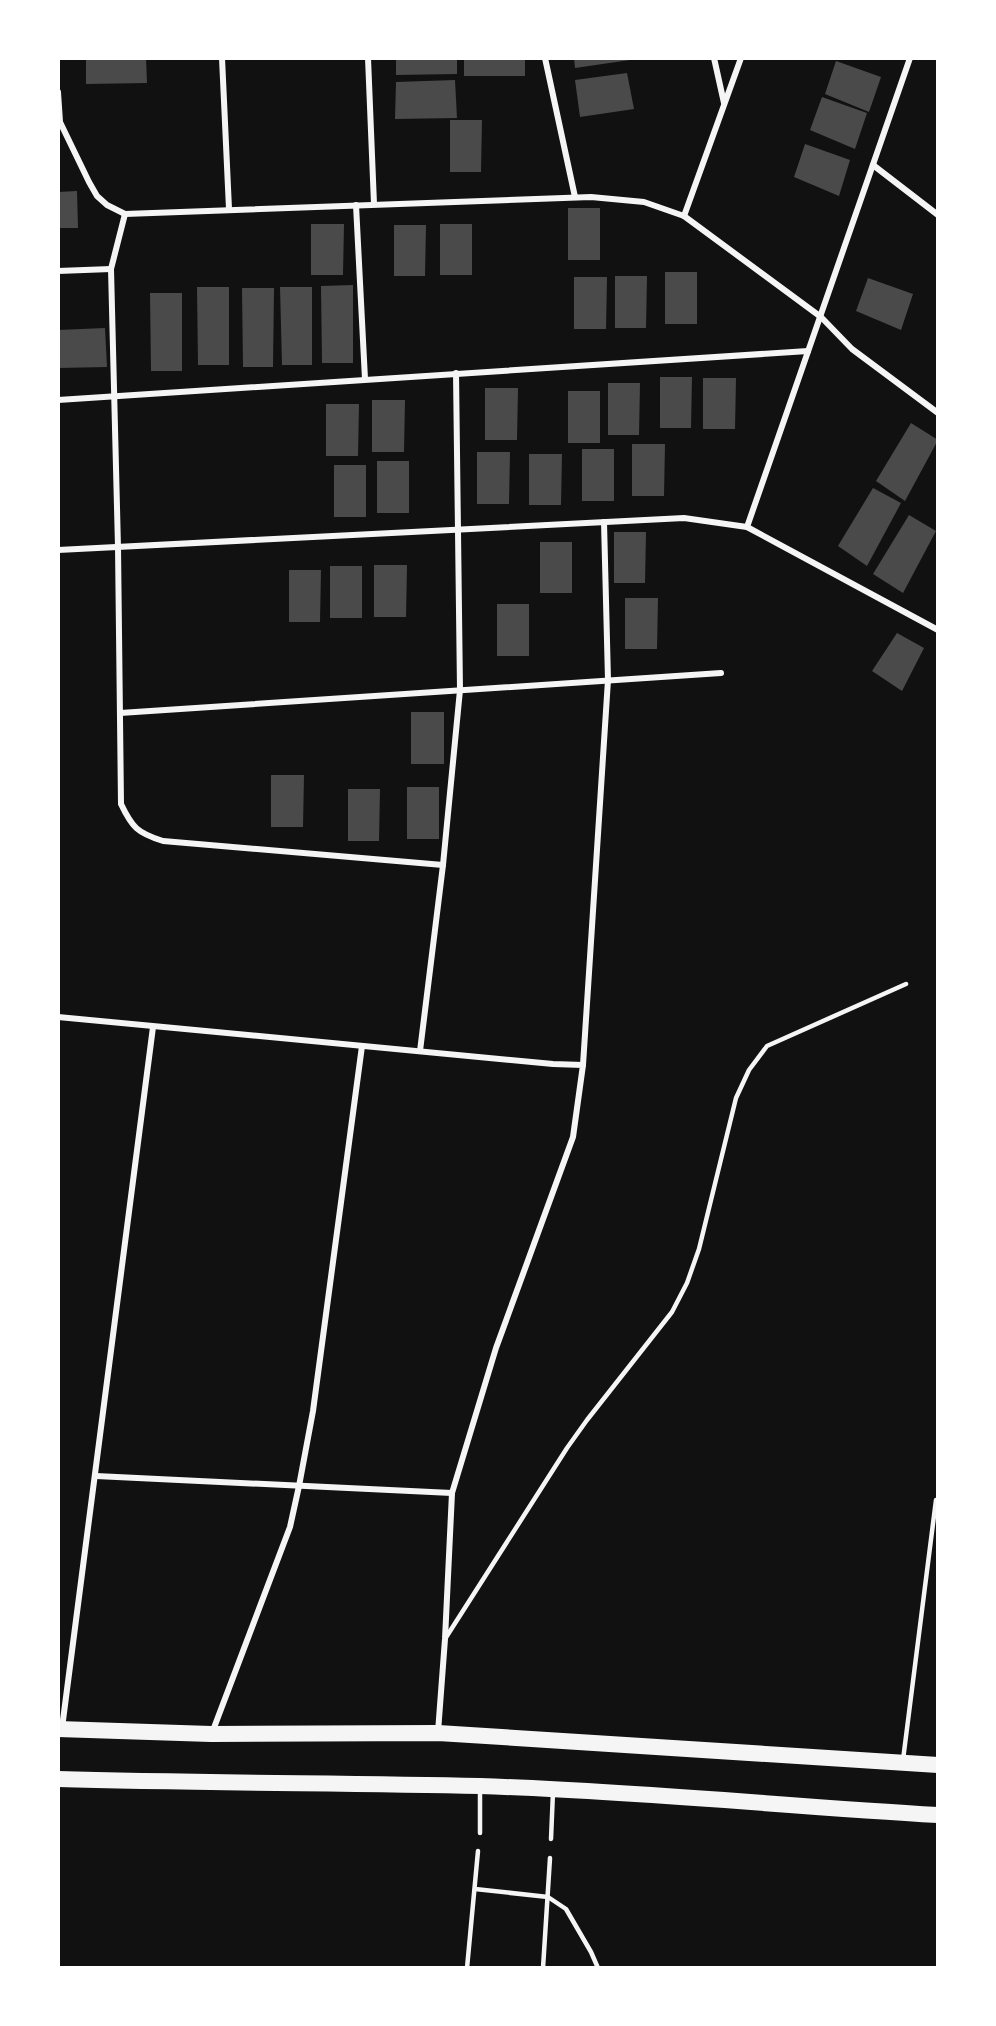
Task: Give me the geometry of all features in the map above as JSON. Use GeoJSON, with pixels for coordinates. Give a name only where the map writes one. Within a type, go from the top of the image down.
{"type":"FeatureCollection","features":[{"type":"Feature","properties":{"kind":"highway"},"geometry":{"type":"LineString","coordinates":[[60,1730],[212,1734],[438,1733],[938,1766]]}},
{"type":"Feature","properties":{"kind":"highway"},"geometry":{"type":"LineString","coordinates":[[58,1779],[480,1786],[938,1815]]}},
{"type":"Feature","properties":{"kind":"street"},"geometry":{"type":"LineString","coordinates":[[222,58],[229,209]]}},
{"type":"Feature","properties":{"kind":"street"},"geometry":{"type":"LineString","coordinates":[[368,58],[374,204]]}},
{"type":"Feature","properties":{"kind":"street"},"geometry":{"type":"LineString","coordinates":[[544,58],[575,197]]}},
{"type":"Feature","properties":{"kind":"street"},"geometry":{"type":"LineString","coordinates":[[714,58],[725,104]]}},
{"type":"Feature","properties":{"kind":"street"},"geometry":{"type":"LineString","coordinates":[[684,216],[741,58]]}},
{"type":"Feature","properties":{"kind":"street"},"geometry":{"type":"LineString","coordinates":[[747,527],[910,58]]}},
{"type":"Feature","properties":{"kind":"street"},"geometry":{"type":"LineString","coordinates":[[58,92],[59,122],[97,196],[125,214],[575,197],[644,201],[684,216],[820,317],[852,349],[938,413]]}},
{"type":"Feature","properties":{"kind":"street"},"geometry":{"type":"LineString","coordinates":[[873,165],[938,214]]}},
{"type":"Feature","properties":{"kind":"street"},"geometry":{"type":"LineString","coordinates":[[356,205],[365,379]]}},
{"type":"Feature","properties":{"kind":"street"},"geometry":{"type":"LineString","coordinates":[[125,214],[111,269],[118,547],[121,804],[131,825],[144,835],[163,841],[443,865]]}},
{"type":"Feature","properties":{"kind":"street"},"geometry":{"type":"LineString","coordinates":[[58,271],[111,269]]}},
{"type":"Feature","properties":{"kind":"street"},"geometry":{"type":"LineString","coordinates":[[58,400],[808,351]]}},
{"type":"Feature","properties":{"kind":"street"},"geometry":{"type":"LineString","coordinates":[[420,1051],[443,865],[460,690],[456,373]]}},
{"type":"Feature","properties":{"kind":"street"},"geometry":{"type":"LineString","coordinates":[[58,550],[684,518],[747,527],[938,630]]}},
{"type":"Feature","properties":{"kind":"street"},"geometry":{"type":"LineString","coordinates":[[438,1733],[452,1493],[496,1348],[573,1137],[583,1065],[608,680],[604,522]]}},
{"type":"Feature","properties":{"kind":"street"},"geometry":{"type":"LineString","coordinates":[[120,713],[721,673]]}},
{"type":"Feature","properties":{"kind":"street"},"geometry":{"type":"LineString","coordinates":[[58,1017],[583,1065]]}},
{"type":"Feature","properties":{"kind":"street"},"geometry":{"type":"LineString","coordinates":[[60,1730],[96,1476],[153,1027]]}},
{"type":"Feature","properties":{"kind":"street"},"geometry":{"type":"LineString","coordinates":[[212,1734],[290,1527],[299,1486],[313,1411],[362,1046]]}},
{"type":"Feature","properties":{"kind":"street"},"geometry":{"type":"LineString","coordinates":[[96,1476],[452,1493]]}},
{"type":"Feature","properties":{"kind":"lane"},"geometry":{"type":"LineString","coordinates":[[445,1639],[567,1448],[672,1312],[687,1283],[699,1249],[736,1098],[749,1070],[766,1046],[906,984]]}},
{"type":"Feature","properties":{"kind":"lane"},"geometry":{"type":"LineString","coordinates":[[902,1763],[936,1500]]}},
{"type":"Feature","properties":{"kind":"lane"},"geometry":{"type":"LineString","coordinates":[[480,1786],[480,1833]]}},
{"type":"Feature","properties":{"kind":"lane"},"geometry":{"type":"LineString","coordinates":[[550,1839],[553,1790]]}},
{"type":"Feature","properties":{"kind":"lane"},"geometry":{"type":"LineString","coordinates":[[467,1968],[478,1851]]}},
{"type":"Feature","properties":{"kind":"lane"},"geometry":{"type":"LineString","coordinates":[[543,1968],[550,1858]]}},
{"type":"Feature","properties":{"kind":"lane"},"geometry":{"type":"LineString","coordinates":[[475,1889],[548,1896],[566,1909],[598,1968]]}},
{"type":"Feature","properties":{"kind":"building"},"geometry":{"type":"Polygon","coordinates":[[[86,58],[146,58],[147,83],[86,84],[86,58]]]}},
{"type":"Feature","properties":{"kind":"building"},"geometry":{"type":"Polygon","coordinates":[[[396,58],[457,58],[457,74],[396,75],[396,58]]]}},
{"type":"Feature","properties":{"kind":"building"},"geometry":{"type":"Polygon","coordinates":[[[464,58],[525,58],[525,76],[464,76],[464,58]]]}},
{"type":"Feature","properties":{"kind":"building"},"geometry":{"type":"Polygon","coordinates":[[[574,58],[630,58],[630,60],[575,68],[574,58]]]}},
{"type":"Feature","properties":{"kind":"building"},"geometry":{"type":"Polygon","coordinates":[[[836,61],[881,77],[869,112],[825,94],[836,61]]]}},
{"type":"Feature","properties":{"kind":"building"},"geometry":{"type":"Polygon","coordinates":[[[627,73],[634,109],[580,117],[575,80],[627,73]]]}},
{"type":"Feature","properties":{"kind":"building"},"geometry":{"type":"Polygon","coordinates":[[[455,80],[457,118],[395,119],[396,82],[455,80]]]}},
{"type":"Feature","properties":{"kind":"building"},"geometry":{"type":"Polygon","coordinates":[[[822,97],[867,113],[855,149],[810,130],[822,97]]]}},
{"type":"Feature","properties":{"kind":"building"},"geometry":{"type":"Polygon","coordinates":[[[450,120],[482,120],[481,172],[450,172],[450,120]]]}},
{"type":"Feature","properties":{"kind":"building"},"geometry":{"type":"Polygon","coordinates":[[[805,144],[850,160],[839,196],[794,177],[805,144]]]}},
{"type":"Feature","properties":{"kind":"building"},"geometry":{"type":"Polygon","coordinates":[[[77,191],[78,228],[58,228],[58,192],[77,191]]]}},
{"type":"Feature","properties":{"kind":"building"},"geometry":{"type":"Polygon","coordinates":[[[568,208],[600,208],[600,260],[568,260],[568,208]]]}},
{"type":"Feature","properties":{"kind":"building"},"geometry":{"type":"Polygon","coordinates":[[[311,224],[344,224],[343,275],[311,275],[311,224]]]}},
{"type":"Feature","properties":{"kind":"building"},"geometry":{"type":"Polygon","coordinates":[[[440,224],[472,224],[472,275],[440,275],[440,224]]]}},
{"type":"Feature","properties":{"kind":"building"},"geometry":{"type":"Polygon","coordinates":[[[394,225],[426,225],[425,276],[394,276],[394,225]]]}},
{"type":"Feature","properties":{"kind":"building"},"geometry":{"type":"Polygon","coordinates":[[[665,272],[697,272],[697,324],[665,324],[665,272]]]}},
{"type":"Feature","properties":{"kind":"building"},"geometry":{"type":"Polygon","coordinates":[[[615,276],[647,276],[646,328],[615,328],[615,276]]]}},
{"type":"Feature","properties":{"kind":"building"},"geometry":{"type":"Polygon","coordinates":[[[574,277],[607,277],[606,329],[574,329],[574,277]]]}},
{"type":"Feature","properties":{"kind":"building"},"geometry":{"type":"Polygon","coordinates":[[[868,278],[913,294],[901,330],[856,311],[868,278]]]}},
{"type":"Feature","properties":{"kind":"building"},"geometry":{"type":"Polygon","coordinates":[[[353,285],[353,363],[322,363],[321,286],[353,285]]]}},
{"type":"Feature","properties":{"kind":"building"},"geometry":{"type":"Polygon","coordinates":[[[197,287],[229,287],[229,365],[198,365],[197,287]]]}},
{"type":"Feature","properties":{"kind":"building"},"geometry":{"type":"Polygon","coordinates":[[[280,287],[312,287],[312,365],[282,365],[280,287]]]}},
{"type":"Feature","properties":{"kind":"building"},"geometry":{"type":"Polygon","coordinates":[[[242,288],[274,288],[273,367],[243,367],[242,288]]]}},
{"type":"Feature","properties":{"kind":"building"},"geometry":{"type":"Polygon","coordinates":[[[150,293],[182,293],[182,371],[151,371],[150,293]]]}},
{"type":"Feature","properties":{"kind":"building"},"geometry":{"type":"Polygon","coordinates":[[[105,328],[107,367],[58,368],[58,330],[105,328]]]}},
{"type":"Feature","properties":{"kind":"building"},"geometry":{"type":"Polygon","coordinates":[[[660,377],[692,377],[691,428],[660,428],[660,377]]]}},
{"type":"Feature","properties":{"kind":"building"},"geometry":{"type":"Polygon","coordinates":[[[703,378],[736,378],[735,429],[703,429],[703,378]]]}},
{"type":"Feature","properties":{"kind":"building"},"geometry":{"type":"Polygon","coordinates":[[[608,383],[640,383],[639,435],[608,435],[608,383]]]}},
{"type":"Feature","properties":{"kind":"building"},"geometry":{"type":"Polygon","coordinates":[[[485,388],[518,388],[517,440],[485,440],[485,388]]]}},
{"type":"Feature","properties":{"kind":"building"},"geometry":{"type":"Polygon","coordinates":[[[568,391],[600,391],[600,443],[568,443],[568,391]]]}},
{"type":"Feature","properties":{"kind":"building"},"geometry":{"type":"Polygon","coordinates":[[[372,400],[405,400],[404,452],[372,452],[372,400]]]}},
{"type":"Feature","properties":{"kind":"building"},"geometry":{"type":"Polygon","coordinates":[[[326,404],[359,404],[358,456],[326,456],[326,404]]]}},
{"type":"Feature","properties":{"kind":"building"},"geometry":{"type":"Polygon","coordinates":[[[911,423],[938,440],[905,501],[876,481],[911,423]]]}},
{"type":"Feature","properties":{"kind":"building"},"geometry":{"type":"Polygon","coordinates":[[[632,444],[665,444],[664,496],[632,496],[632,444]]]}},
{"type":"Feature","properties":{"kind":"building"},"geometry":{"type":"Polygon","coordinates":[[[582,449],[614,449],[614,501],[582,501],[582,449]]]}},
{"type":"Feature","properties":{"kind":"building"},"geometry":{"type":"Polygon","coordinates":[[[477,452],[510,452],[509,504],[477,504],[477,452]]]}},
{"type":"Feature","properties":{"kind":"building"},"geometry":{"type":"Polygon","coordinates":[[[529,454],[562,454],[561,505],[529,505],[529,454]]]}},
{"type":"Feature","properties":{"kind":"building"},"geometry":{"type":"Polygon","coordinates":[[[377,461],[409,461],[409,513],[377,513],[377,461]]]}},
{"type":"Feature","properties":{"kind":"building"},"geometry":{"type":"Polygon","coordinates":[[[334,465],[366,465],[366,517],[334,517],[334,465]]]}},
{"type":"Feature","properties":{"kind":"building"},"geometry":{"type":"Polygon","coordinates":[[[873,488],[901,503],[867,566],[838,546],[873,488]]]}},
{"type":"Feature","properties":{"kind":"building"},"geometry":{"type":"Polygon","coordinates":[[[909,515],[936,531],[903,593],[873,574],[909,515]]]}},
{"type":"Feature","properties":{"kind":"building"},"geometry":{"type":"Polygon","coordinates":[[[614,532],[646,532],[645,583],[614,583],[614,532]]]}},
{"type":"Feature","properties":{"kind":"building"},"geometry":{"type":"Polygon","coordinates":[[[540,542],[572,542],[572,593],[540,593],[540,542]]]}},
{"type":"Feature","properties":{"kind":"building"},"geometry":{"type":"Polygon","coordinates":[[[374,565],[407,565],[406,617],[374,617],[374,565]]]}},
{"type":"Feature","properties":{"kind":"building"},"geometry":{"type":"Polygon","coordinates":[[[330,566],[362,566],[362,618],[330,618],[330,566]]]}},
{"type":"Feature","properties":{"kind":"building"},"geometry":{"type":"Polygon","coordinates":[[[289,570],[321,570],[320,622],[289,622],[289,570]]]}},
{"type":"Feature","properties":{"kind":"building"},"geometry":{"type":"Polygon","coordinates":[[[625,598],[658,598],[657,649],[625,649],[625,598]]]}},
{"type":"Feature","properties":{"kind":"building"},"geometry":{"type":"Polygon","coordinates":[[[497,604],[529,604],[529,656],[497,656],[497,604]]]}},
{"type":"Feature","properties":{"kind":"building"},"geometry":{"type":"Polygon","coordinates":[[[897,633],[924,648],[902,691],[872,671],[897,633]]]}},
{"type":"Feature","properties":{"kind":"building"},"geometry":{"type":"Polygon","coordinates":[[[411,712],[444,712],[444,764],[411,764],[411,712]]]}},
{"type":"Feature","properties":{"kind":"building"},"geometry":{"type":"Polygon","coordinates":[[[271,775],[304,775],[303,827],[271,827],[271,775]]]}},
{"type":"Feature","properties":{"kind":"building"},"geometry":{"type":"Polygon","coordinates":[[[407,787],[439,787],[439,839],[407,839],[407,787]]]}},
{"type":"Feature","properties":{"kind":"building"},"geometry":{"type":"Polygon","coordinates":[[[348,789],[380,789],[379,841],[348,841],[348,789]]]}}]}
